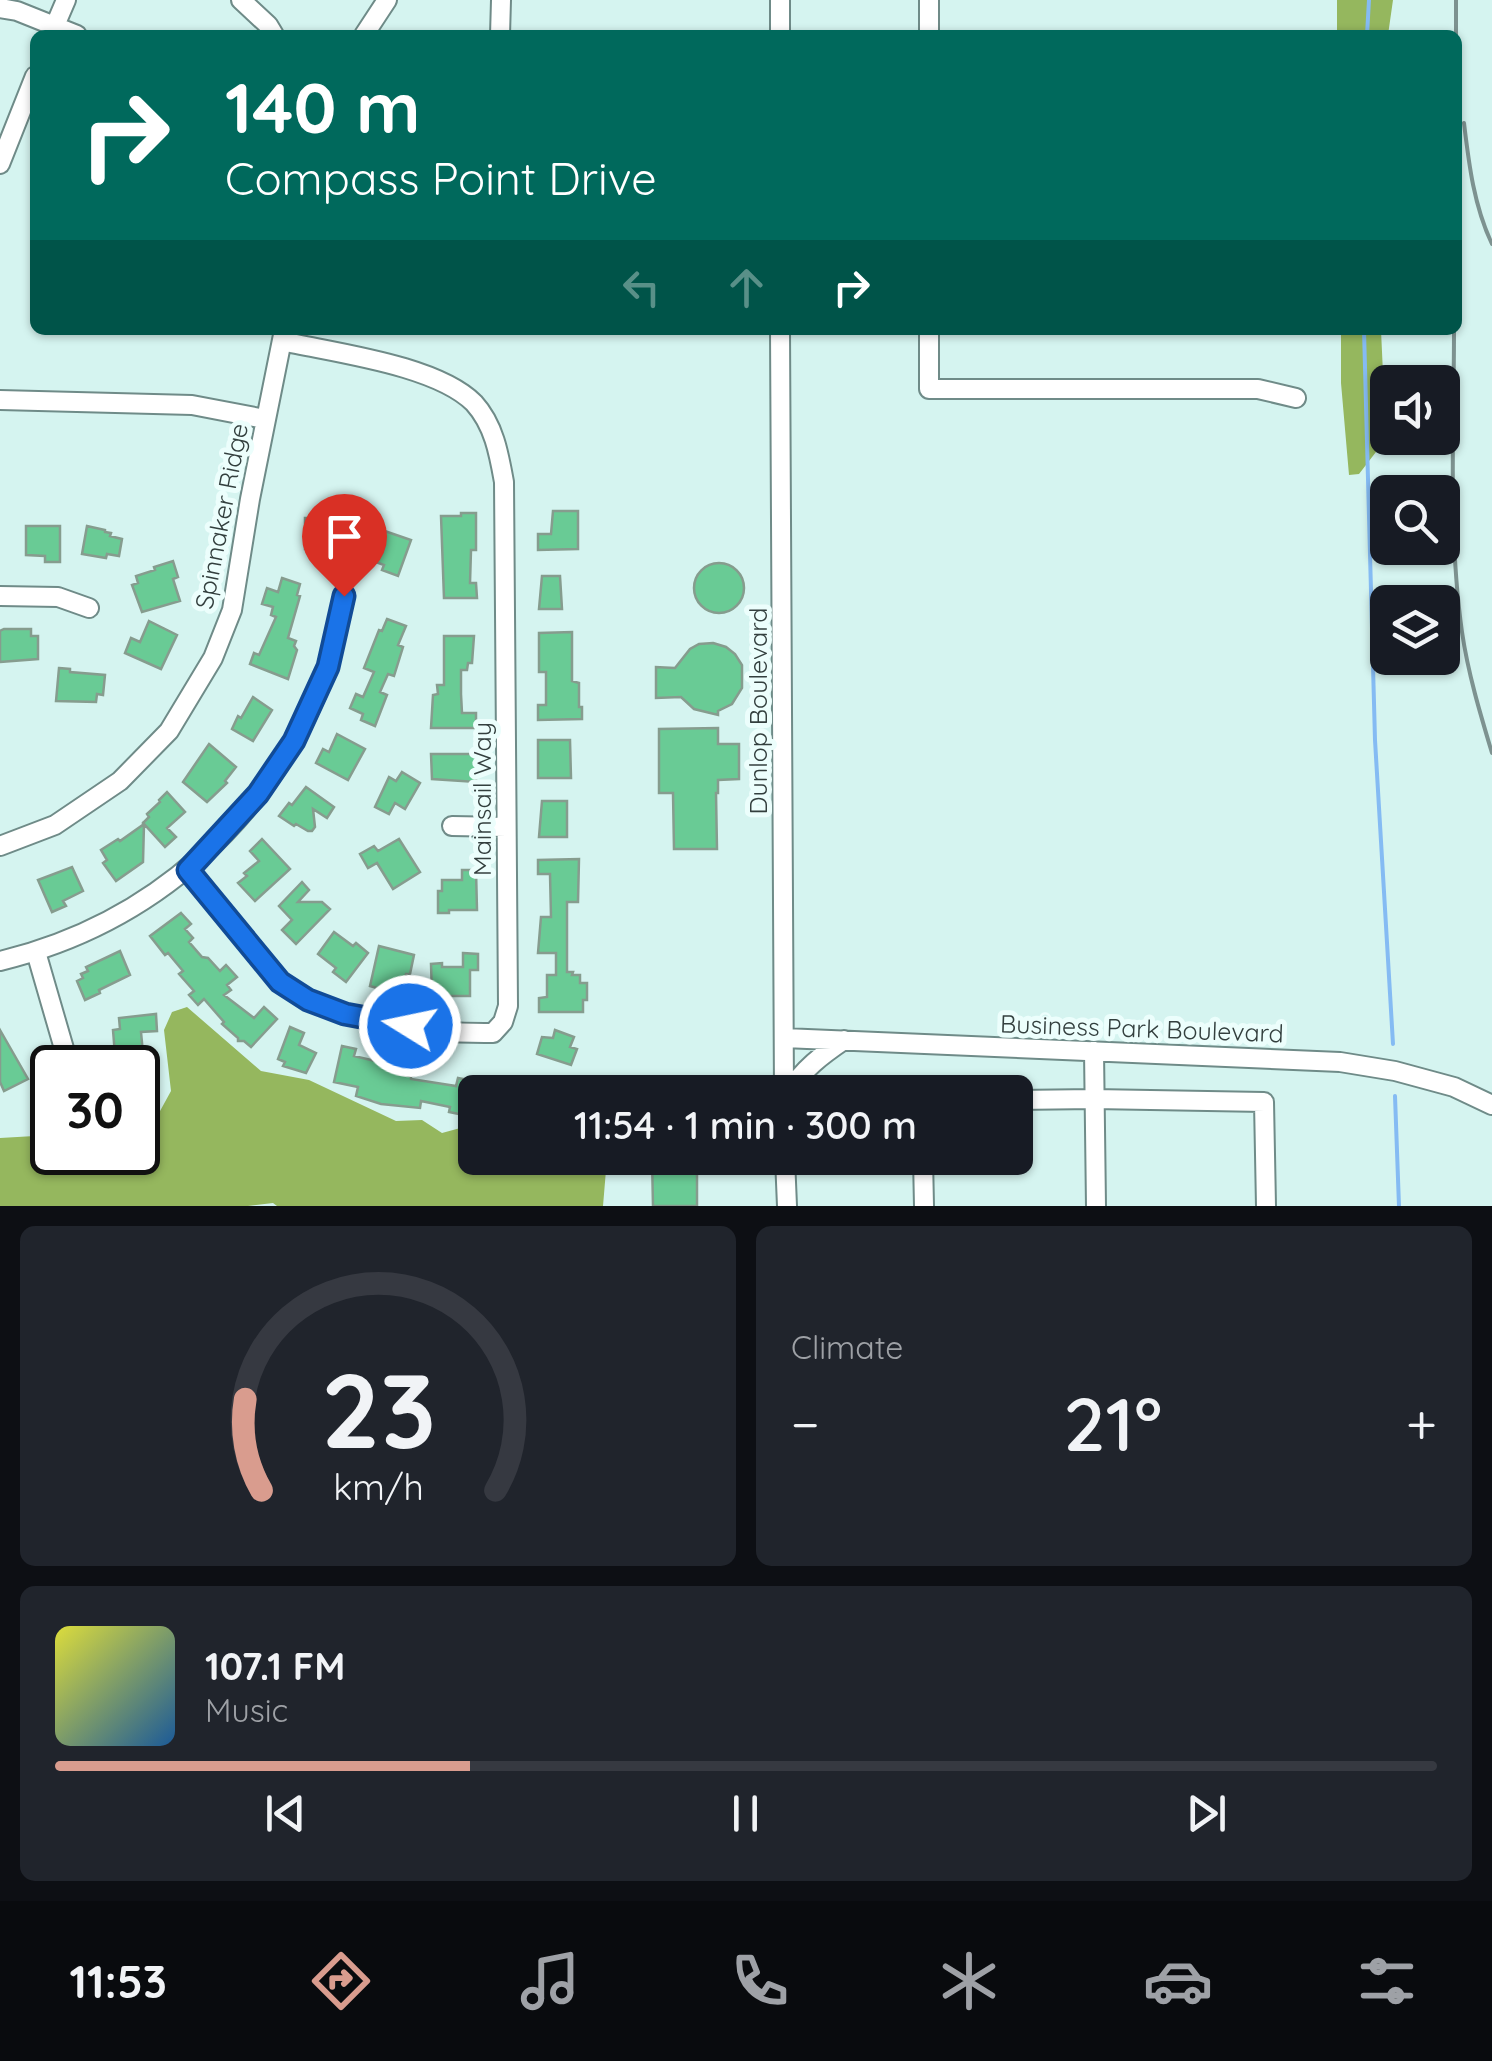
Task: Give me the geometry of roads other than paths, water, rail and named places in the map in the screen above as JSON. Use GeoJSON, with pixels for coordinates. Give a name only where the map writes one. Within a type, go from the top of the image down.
{"type":"FeatureCollection","features":[{"type":"Feature","properties":{"kind":"street"},"geometry":{"type":"LineString","coordinates":[[0,8],[17,11],[53,30],[66,0]]}},
{"type":"Feature","properties":{"kind":"street"},"geometry":{"type":"LineString","coordinates":[[241,0],[271,30]]}},
{"type":"Feature","properties":{"kind":"street"},"geometry":{"type":"LineString","coordinates":[[367,30],[387,0]]}},
{"type":"Feature","properties":{"kind":"street"},"geometry":{"type":"LineString","coordinates":[[500,30],[501,0]]}},
{"type":"Feature","properties":{"kind":"street"},"geometry":{"type":"LineString","coordinates":[[780,0],[780,30]]}},
{"type":"Feature","properties":{"kind":"street"},"geometry":{"type":"LineString","coordinates":[[929,0],[929,30]]}},
{"type":"Feature","properties":{"kind":"street"},"geometry":{"type":"LineString","coordinates":[[0,164],[30,89]]}},
{"type":"Feature","properties":{"kind":"street","name":"Dunlop Boulevard"},"geometry":{"type":"LineString","coordinates":[[780,335],[785,1075]]}},
{"type":"Feature","properties":{"kind":"street"},"geometry":{"type":"LineString","coordinates":[[929,335],[928,389],[1258,389],[1296,398]]}},
{"type":"Feature","properties":{"kind":"street","name":"Spinnaker Ridge"},"geometry":{"type":"LineString","coordinates":[[0,846],[54,825],[120,781],[169,731],[213,658],[232,610],[283,336]]}},
{"type":"Feature","properties":{"kind":"street","name":"Mainsail Way"},"geometry":{"type":"LineString","coordinates":[[188,870],[280,982],[308,1000],[376,1021],[472,1034],[493,1034],[503,1022],[508,1006],[504,482],[497,442],[475,404],[448,384],[413,370],[283,336]]}},
{"type":"Feature","properties":{"kind":"street"},"geometry":{"type":"LineString","coordinates":[[0,400],[192,405],[265,419]]}},
{"type":"Feature","properties":{"kind":"street"},"geometry":{"type":"LineString","coordinates":[[0,596],[58,597],[89,608]]}},
{"type":"Feature","properties":{"kind":"street"},"geometry":{"type":"LineString","coordinates":[[0,961],[76,937],[188,870],[258,794],[294,741],[328,667],[344,596]]}},
{"type":"Feature","properties":{"kind":"street"},"geometry":{"type":"LineString","coordinates":[[452,826],[506,827]]}},
{"type":"Feature","properties":{"kind":"street"},"geometry":{"type":"LineString","coordinates":[[36,952],[63,1045]]}},
{"type":"Feature","properties":{"kind":"street","name":"Business Park Boulevard"},"geometry":{"type":"LineString","coordinates":[[784,1038],[1340,1062],[1394,1070],[1454,1086],[1492,1104]]}},
{"type":"Feature","properties":{"kind":"street"},"geometry":{"type":"LineString","coordinates":[[800,1075],[844,1040]]}},
{"type":"Feature","properties":{"kind":"street"},"geometry":{"type":"LineString","coordinates":[[1094,1051],[1096,1206]]}},
{"type":"Feature","properties":{"kind":"street"},"geometry":{"type":"LineString","coordinates":[[1033,1100],[1264,1102],[1266,1206]]}},
{"type":"Feature","properties":{"kind":"street"},"geometry":{"type":"LineString","coordinates":[[786,1175],[787,1206]]}},
{"type":"Feature","properties":{"kind":"street"},"geometry":{"type":"LineString","coordinates":[[923,1175],[924,1206]]}},
{"type":"Feature","properties":{"kind":"waterway"},"geometry":{"type":"LineString","coordinates":[[1367,30],[1369,0]]}},
{"type":"Feature","properties":{"kind":"waterway"},"geometry":{"type":"LineString","coordinates":[[1364,335],[1375,740],[1393,1044]]}},
{"type":"Feature","properties":{"kind":"waterway"},"geometry":{"type":"LineString","coordinates":[[1395,1096],[1399,1206]]}},
{"type":"Feature","properties":{"kind":"railway"},"geometry":{"type":"LineString","coordinates":[[1456,0],[1456,30]]}},
{"type":"Feature","properties":{"kind":"railway"},"geometry":{"type":"LineString","coordinates":[[1464,123],[1470,170],[1492,244]]}},
{"type":"Feature","properties":{"kind":"railway"},"geometry":{"type":"LineString","coordinates":[[1454,335],[1453,481],[1458,595],[1468,663],[1492,753]]}}]}
